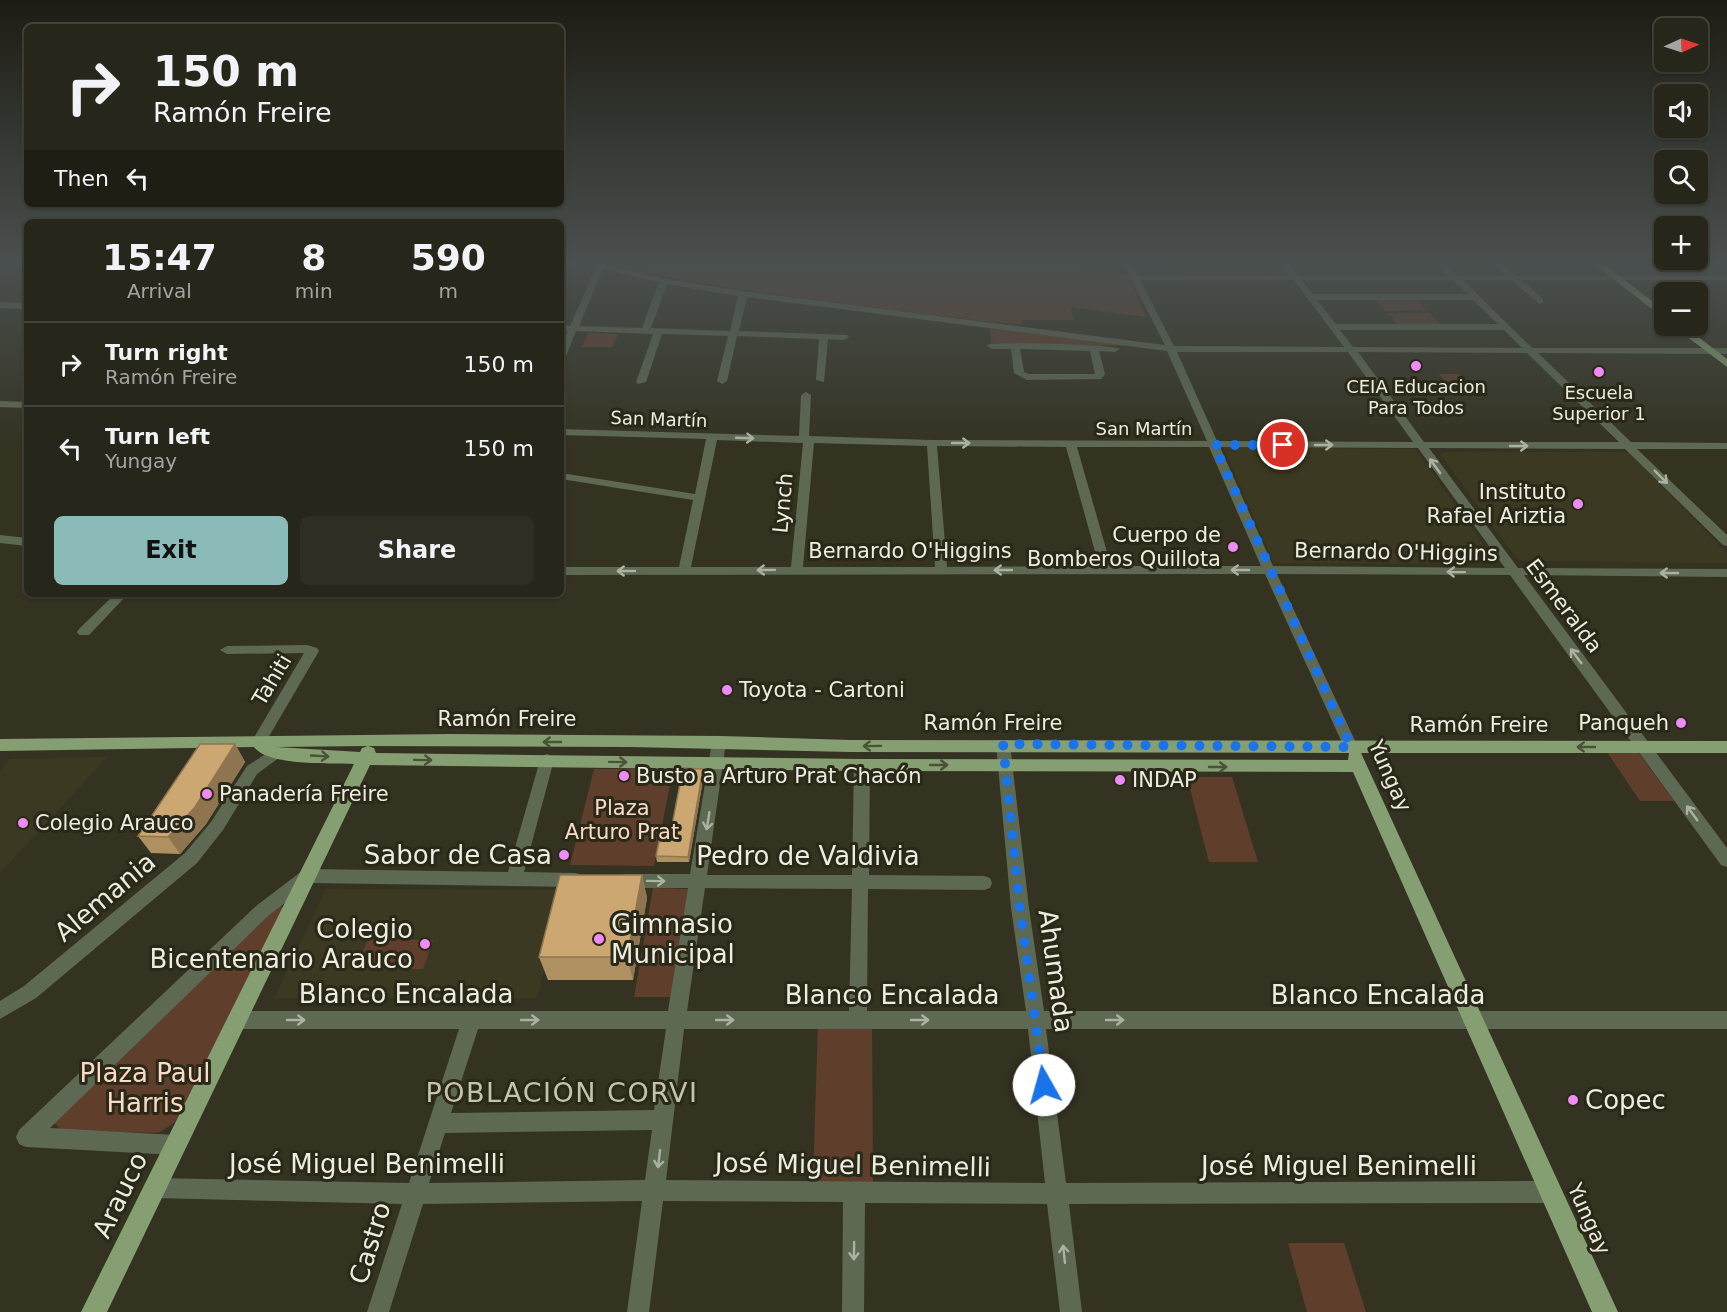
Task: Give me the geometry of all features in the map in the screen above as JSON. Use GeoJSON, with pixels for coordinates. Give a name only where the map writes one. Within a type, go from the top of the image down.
{"type":"FeatureCollection","features":[{"type":"Feature","properties":{"kind":"main road"},"geometry":{"type":"LineString","coordinates":[[1691,336],[1727,364]]}},
{"type":"Feature","properties":{"kind":"main road"},"geometry":{"type":"LineString","coordinates":[[0,737],[52,744]]}},
{"type":"Feature","properties":{"kind":"main road"},"geometry":{"type":"LineString","coordinates":[[259,741],[264,748],[275,753],[307,740]]}},
{"type":"Feature","properties":{"kind":"main road","name":"Ramón Freire"},"geometry":{"type":"LineString","coordinates":[[0,745],[307,740],[719,742],[847,746],[1003,744],[1355,757]]}},
{"type":"Feature","properties":{"kind":"main road","name":"Arauco"},"geometry":{"type":"LineString","coordinates":[[94,1312],[373,741]]}},
{"type":"Feature","properties":{"kind":"main road","name":"Ramón Freire"},"geometry":{"type":"LineString","coordinates":[[275,753],[365,759],[1004,765],[1355,757],[1644,747],[1727,747]]}},
{"type":"Feature","properties":{"kind":"main road","name":"Yungay"},"geometry":{"type":"LineString","coordinates":[[1355,757],[1605,1312]]}},
{"type":"Feature","properties":{"kind":"street"},"geometry":{"type":"LineString","coordinates":[[564,350],[577,322]]}},
{"type":"Feature","properties":{"kind":"street"},"geometry":{"type":"LineString","coordinates":[[645,331],[648,322]]}},
{"type":"Feature","properties":{"kind":"street"},"geometry":{"type":"LineString","coordinates":[[722,381],[737,322]]}},
{"type":"Feature","properties":{"kind":"street"},"geometry":{"type":"LineString","coordinates":[[963,322],[1171,349]]}},
{"type":"Feature","properties":{"kind":"street","name":"Yungay"},"geometry":{"type":"LineString","coordinates":[[1158,322],[1355,757]]}},
{"type":"Feature","properties":{"kind":"street","name":"Esmeralda"},"geometry":{"type":"LineString","coordinates":[[1329,322],[1727,860]]}},
{"type":"Feature","properties":{"kind":"street"},"geometry":{"type":"LineString","coordinates":[[1501,322],[1727,542]]}},
{"type":"Feature","properties":{"kind":"street"},"geometry":{"type":"LineString","coordinates":[[1333,327],[1506,327]]}},
{"type":"Feature","properties":{"kind":"street"},"geometry":{"type":"LineString","coordinates":[[564,328],[844,338]]}},
{"type":"Feature","properties":{"kind":"street"},"geometry":{"type":"LineString","coordinates":[[641,382],[658,332]]}},
{"type":"Feature","properties":{"kind":"street"},"geometry":{"type":"LineString","coordinates":[[821,380],[824,337]]}},
{"type":"Feature","properties":{"kind":"street"},"geometry":{"type":"LineString","coordinates":[[992,346],[1727,351]]}},
{"type":"Feature","properties":{"kind":"street"},"geometry":{"type":"LineString","coordinates":[[1015,347],[1022,376],[1098,377],[1100,374],[1094,348]]}},
{"type":"Feature","properties":{"kind":"street","name":"Lynch"},"geometry":{"type":"LineString","coordinates":[[797,570],[807,395]]}},
{"type":"Feature","properties":{"kind":"street"},"geometry":{"type":"LineString","coordinates":[[0,404],[24,405]]}},
{"type":"Feature","properties":{"kind":"street","name":"San Martín"},"geometry":{"type":"LineString","coordinates":[[564,432],[932,443],[1727,446]]}},
{"type":"Feature","properties":{"kind":"street"},"geometry":{"type":"LineString","coordinates":[[684,571],[712,437]]}},
{"type":"Feature","properties":{"kind":"street"},"geometry":{"type":"LineString","coordinates":[[932,443],[941,570]]}},
{"type":"Feature","properties":{"kind":"street"},"geometry":{"type":"LineString","coordinates":[[1071,444],[1106,571]]}},
{"type":"Feature","properties":{"kind":"street"},"geometry":{"type":"LineString","coordinates":[[564,476],[699,498]]}},
{"type":"Feature","properties":{"kind":"street"},"geometry":{"type":"LineString","coordinates":[[0,539],[24,542]]}},
{"type":"Feature","properties":{"kind":"street","name":"Bernardo O'Higgins"},"geometry":{"type":"LineString","coordinates":[[564,571],[1269,570],[1727,573]]}},
{"type":"Feature","properties":{"kind":"street"},"geometry":{"type":"LineString","coordinates":[[84,632],[119,597]]}},
{"type":"Feature","properties":{"kind":"street","name":"Tahiti"},"geometry":{"type":"LineString","coordinates":[[227,650],[307,649],[312,651],[259,741]]}},
{"type":"Feature","properties":{"kind":"street"},"geometry":{"type":"LineString","coordinates":[[638,1312],[656,1190],[676,1020],[719,742]]}},
{"type":"Feature","properties":{"kind":"street","name":"Ahumada"},"geometry":{"type":"LineString","coordinates":[[1003,744],[1020,908],[1036,1020],[1071,1312]]}},
{"type":"Feature","properties":{"kind":"street","name":"Alemania"},"geometry":{"type":"LineString","coordinates":[[0,1011],[30,992],[190,858],[217,826],[252,770],[275,753]]}},
{"type":"Feature","properties":{"kind":"street"},"geometry":{"type":"LineString","coordinates":[[514,879],[547,760]]}},
{"type":"Feature","properties":{"kind":"street"},"geometry":{"type":"LineString","coordinates":[[858,1020],[862,765]]}},
{"type":"Feature","properties":{"kind":"street"},"geometry":{"type":"LineString","coordinates":[[308,876],[592,880]]}},
{"type":"Feature","properties":{"kind":"street","name":"Arauco"},"geometry":{"type":"LineString","coordinates":[[176,1145],[26,1137],[262,911],[308,876]]}},
{"type":"Feature","properties":{"kind":"street","name":"Pedro de Valdivia"},"geometry":{"type":"LineString","coordinates":[[613,880],[698,882],[860,880],[984,883]]}},
{"type":"Feature","properties":{"kind":"street","name":"Blanco Encalada"},"geometry":{"type":"LineString","coordinates":[[237,1020],[1727,1020]]}},
{"type":"Feature","properties":{"kind":"street","name":"Castro"},"geometry":{"type":"LineString","coordinates":[[378,1312],[471,1020]]}},
{"type":"Feature","properties":{"kind":"street"},"geometry":{"type":"LineString","coordinates":[[437,1124],[664,1120]]}},
{"type":"Feature","properties":{"kind":"street","name":"José Miguel Benimelli"},"geometry":{"type":"LineString","coordinates":[[155,1188],[414,1194],[656,1190],[1057,1194],[1551,1192]]}},
{"type":"Feature","properties":{"kind":"street"},"geometry":{"type":"LineString","coordinates":[[853,1312],[854,1193]]}},
{"type":"Feature","properties":{"kind":"shaded area"},"geometry":{"type":"Polygon","coordinates":[[[1223,447],[1415,449],[1498,564],[1274,563],[1223,447]]]}},
{"type":"Feature","properties":{"kind":"shaded area","name":"Instituto Rafael Ariztia"},"geometry":{"type":"Polygon","coordinates":[[[1443,452],[1625,452],[1631,455],[1727,553],[1727,563],[1525,561],[1517,559],[1440,454],[1443,452]]]}},
{"type":"Feature","properties":{"kind":"shaded area","name":"Colegio Arauco"},"geometry":{"type":"Polygon","coordinates":[[[107,757],[0,873],[0,772],[10,759],[107,757]]]}},
{"type":"Feature","properties":{"kind":"shaded area","name":"Colegio Bicentenario Arauco"},"geometry":{"type":"Polygon","coordinates":[[[326,889],[565,890],[537,998],[274,998],[326,889]]]}},
{"type":"Feature","properties":{"kind":"green space"},"geometry":{"type":"Polygon","coordinates":[[[996,322],[1023,322],[1023,324],[996,322]]]}},
{"type":"Feature","properties":{"kind":"green space"},"geometry":{"type":"Polygon","coordinates":[[[1396,322],[1440,324],[1397,324],[1396,322]]]}},
{"type":"Feature","properties":{"kind":"green space"},"geometry":{"type":"Polygon","coordinates":[[[990,328],[1129,346],[991,343],[990,328]]]}},
{"type":"Feature","properties":{"kind":"green space"},"geometry":{"type":"Polygon","coordinates":[[[588,333],[618,334],[612,347],[582,347],[588,333]]]}},
{"type":"Feature","properties":{"kind":"green space"},"geometry":{"type":"Polygon","coordinates":[[[1439,374],[1459,374],[1473,391],[1453,391],[1439,374]]]}},
{"type":"Feature","properties":{"kind":"green space"},"geometry":{"type":"Polygon","coordinates":[[[1607,752],[1638,752],[1674,801],[1640,801],[1607,752]]]}},
{"type":"Feature","properties":{"kind":"green space","name":"Plaza Arturo Prat"},"geometry":{"type":"Polygon","coordinates":[[[594,769],[673,769],[654,866],[570,865],[594,769]]]}},
{"type":"Feature","properties":{"kind":"green space"},"geometry":{"type":"Polygon","coordinates":[[[1187,777],[1232,777],[1258,862],[1209,862],[1187,777]]]}},
{"type":"Feature","properties":{"kind":"green space"},"geometry":{"type":"Polygon","coordinates":[[[653,888],[688,889],[672,997],[634,997],[653,888]]]}},
{"type":"Feature","properties":{"kind":"green space","name":"Plaza Paul Harris"},"geometry":{"type":"Polygon","coordinates":[[[281,906],[283,910],[186,1107],[174,1123],[158,1133],[61,1130],[54,1123],[268,907],[281,906]]]}},
{"type":"Feature","properties":{"kind":"green space"},"geometry":{"type":"Polygon","coordinates":[[[368,939],[433,940],[423,969],[356,969],[368,939]]]}},
{"type":"Feature","properties":{"kind":"green space"},"geometry":{"type":"Polygon","coordinates":[[[818,1021],[872,1021],[873,1182],[813,1182],[818,1021]]]}},
{"type":"Feature","properties":{"kind":"green space"},"geometry":{"type":"Polygon","coordinates":[[[1288,1243],[1344,1243],[1366,1312],[1307,1312],[1288,1243]]]}},
{"type":"Feature","properties":{"kind":"building"},"geometry":{"type":"Polygon","coordinates":[[[200,744],[235,744],[195,807],[168,837],[138,836],[200,744]]]}},
{"type":"Feature","properties":{"kind":"building"},"geometry":{"type":"Polygon","coordinates":[[[683,768],[703,769],[688,857],[656,856],[659,841],[669,841],[683,768]]]}},
{"type":"Feature","properties":{"kind":"building","name":"Gimnasio Municipal"},"geometry":{"type":"Polygon","coordinates":[[[560,875],[642,875],[627,957],[539,957],[560,875]]]}},
{"type":"Feature","properties":{"kind":"place","name":"CEIA Educacion Para Todos"},"geometry":{"type":"Point","coordinates":[1416,366]}},
{"type":"Feature","properties":{"kind":"place","name":"Escuela Superior 1"},"geometry":{"type":"Point","coordinates":[1599,372]}},
{"type":"Feature","properties":{"kind":"place","name":"Instituto Rafael Ariztia"},"geometry":{"type":"Point","coordinates":[1578,504]}},
{"type":"Feature","properties":{"kind":"place","name":"Cuerpo de Bomberos Quillota"},"geometry":{"type":"Point","coordinates":[1233,547]}},
{"type":"Feature","properties":{"kind":"place","name":"Toyota - Cartoni"},"geometry":{"type":"Point","coordinates":[727,690]}},
{"type":"Feature","properties":{"kind":"place","name":"Panqueh"},"geometry":{"type":"Point","coordinates":[1681,723]}},
{"type":"Feature","properties":{"kind":"place","name":"Busto a Arturo Prat Chacón"},"geometry":{"type":"Point","coordinates":[624,776]}},
{"type":"Feature","properties":{"kind":"place","name":"INDAP"},"geometry":{"type":"Point","coordinates":[1120,780]}},
{"type":"Feature","properties":{"kind":"place","name":"Panadería Freire"},"geometry":{"type":"Point","coordinates":[207,794]}},
{"type":"Feature","properties":{"kind":"place","name":"Colegio Arauco"},"geometry":{"type":"Point","coordinates":[23,823]}},
{"type":"Feature","properties":{"kind":"place","name":"Sabor de Casa"},"geometry":{"type":"Point","coordinates":[564,855]}},
{"type":"Feature","properties":{"kind":"place","name":"Gimnasio Municipal"},"geometry":{"type":"Point","coordinates":[599,939]}},
{"type":"Feature","properties":{"kind":"place","name":"Colegio Bicentenario Arauco"},"geometry":{"type":"Point","coordinates":[425,944]}},
{"type":"Feature","properties":{"kind":"place","name":"Copec"},"geometry":{"type":"Point","coordinates":[1573,1100]}},
{"type":"Feature","properties":{"kind":"district","name":"POBLACIÓN CORVI"},"geometry":{"type":"Point","coordinates":[562,1092]}},
{"type":"Feature","properties":{"kind":"route"},"geometry":{"type":"LineString","coordinates":[[1044,1085],[1020,908],[1003,744],[1351,747],[1214,445],[1283,445]]}}]}
